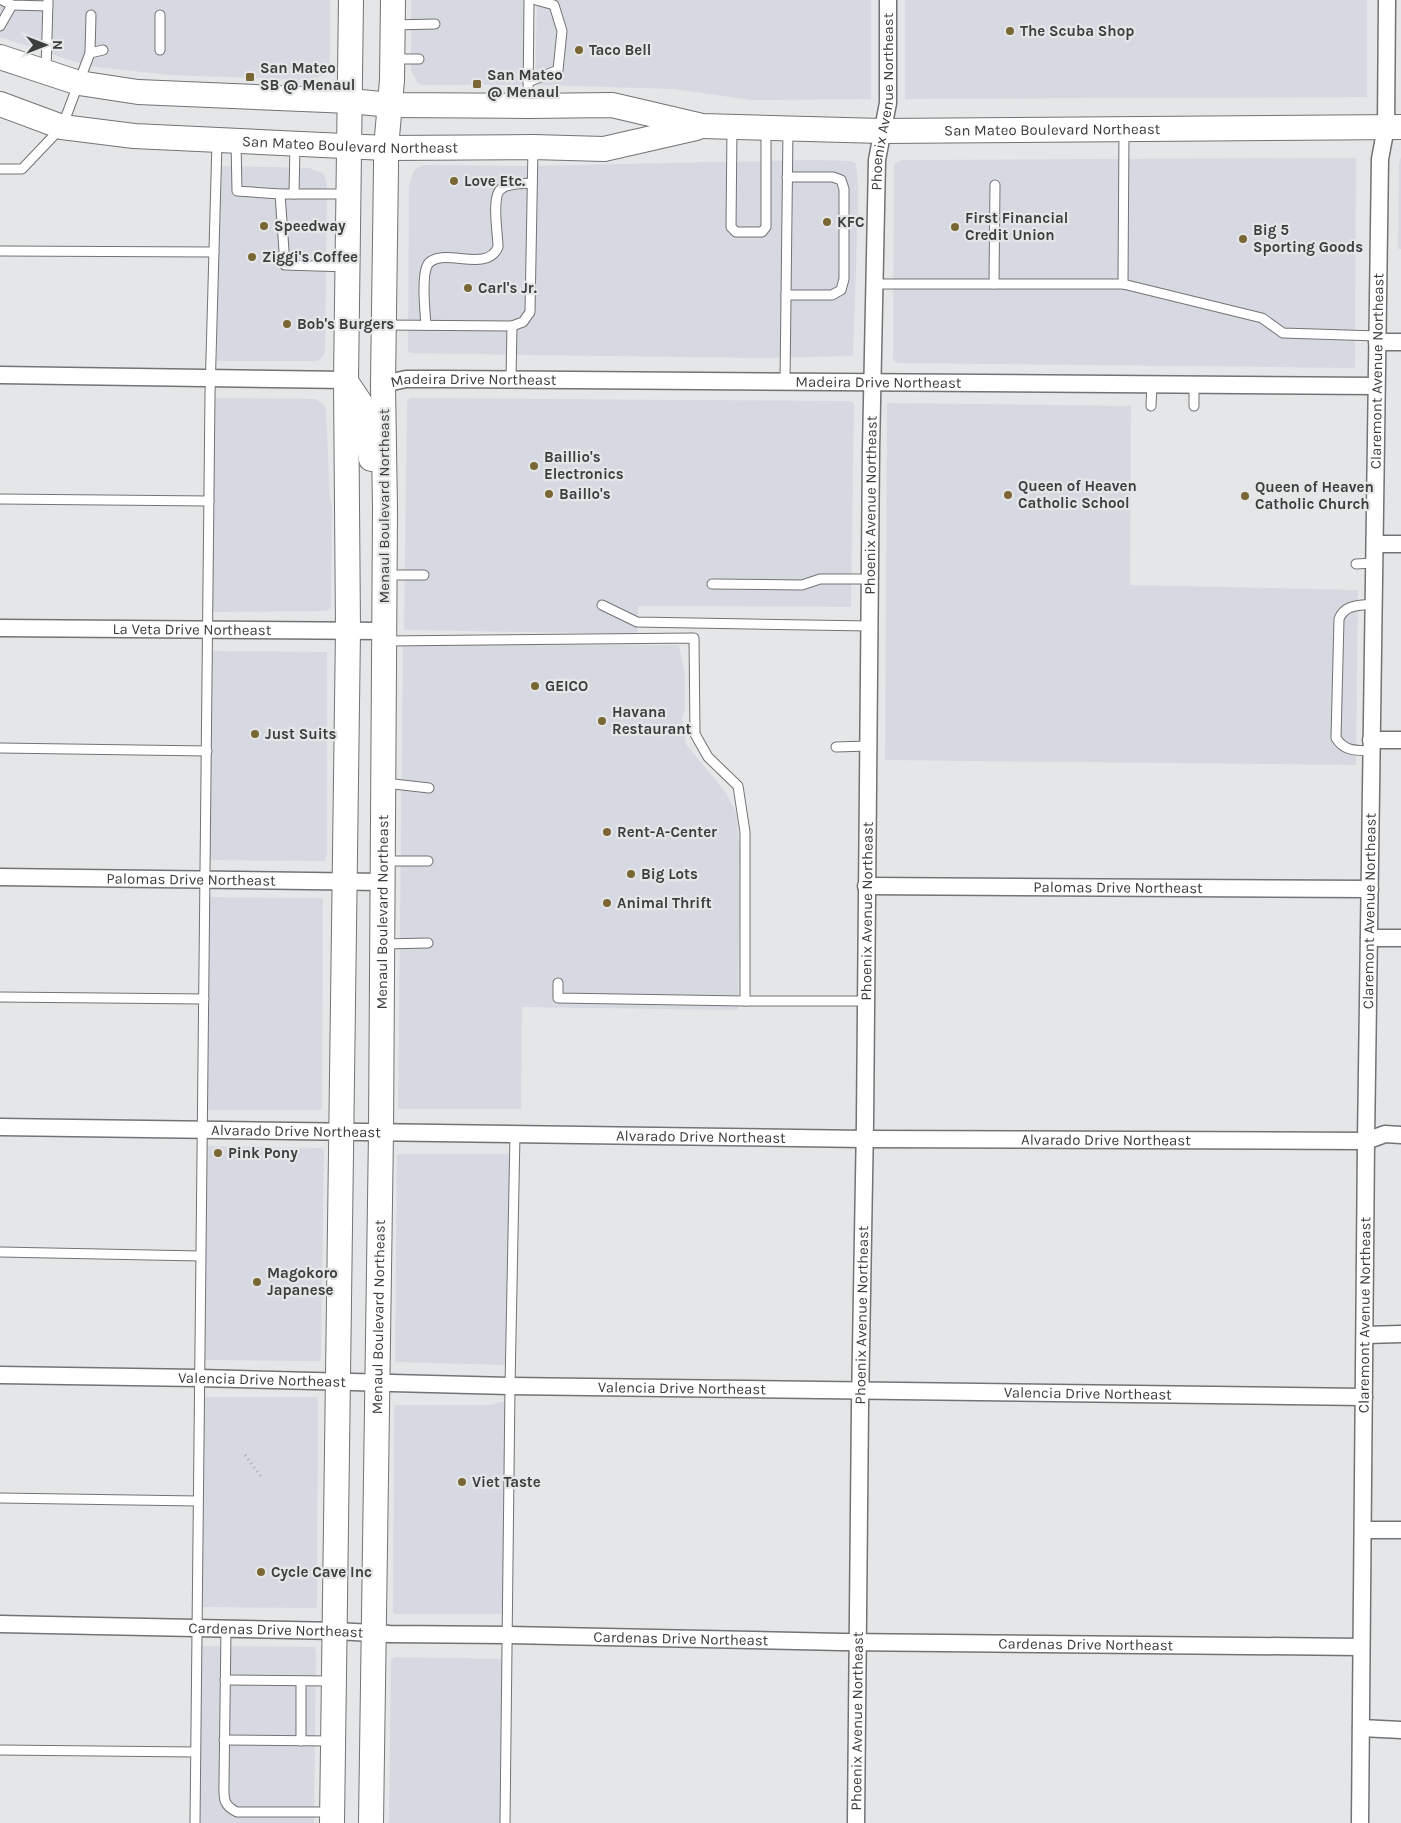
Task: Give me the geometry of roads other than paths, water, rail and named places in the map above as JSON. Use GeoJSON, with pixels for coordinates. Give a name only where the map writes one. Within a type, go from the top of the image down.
{"type":"FeatureCollection","features":[{"type":"Feature","properties":{"kind":"main road"},"geometry":{"type":"LineString","coordinates":[[332,1818],[342,1131],[343,881],[348,630],[346,380],[351,0]]}},
{"type":"Feature","properties":{"kind":"main road","name":"Menaul Boulevard Northeast"},"geometry":{"type":"LineString","coordinates":[[371,1823],[381,1132],[385,575],[383,384],[386,148],[393,59],[393,0]]}},
{"type":"Feature","properties":{"kind":"main road","name":"San Mateo Boulevard Northeast"},"geometry":{"type":"LineString","coordinates":[[0,57],[80,82],[138,92],[350,101],[390,105],[612,105],[702,126],[882,131],[1394,127]]}},
{"type":"Feature","properties":{"kind":"main road","name":"San Mateo Boulevard Northeast"},"geometry":{"type":"LineString","coordinates":[[0,104],[62,127],[134,136],[386,148],[533,147],[604,149],[702,126]]}},
{"type":"Feature","properties":{"kind":"main road"},"geometry":{"type":"LineString","coordinates":[[347,310],[362,375],[366,383],[374,388],[383,384]]}},
{"type":"Feature","properties":{"kind":"main road"},"geometry":{"type":"LineString","coordinates":[[346,380],[361,404],[364,413],[373,470],[385,509]]}},
{"type":"Feature","properties":{"kind":"street","name":"Phoenix Avenue Northeast"},"geometry":{"type":"LineString","coordinates":[[856,1823],[860,1390],[865,1139],[869,626],[877,160],[888,103],[888,0]]}},
{"type":"Feature","properties":{"kind":"street","name":"Claremont Avenue Northeast"},"geometry":{"type":"LineString","coordinates":[[1360,1823],[1366,1141],[1380,159],[1394,127],[1387,0]]}},
{"type":"Feature","properties":{"kind":"street"},"geometry":{"type":"LineString","coordinates":[[1377,339],[1401,342]]}},
{"type":"Feature","properties":{"kind":"street"},"geometry":{"type":"LineString","coordinates":[[0,375],[346,380]]}},
{"type":"Feature","properties":{"kind":"street","name":"Madeira Drive Northeast"},"geometry":{"type":"LineString","coordinates":[[383,384],[406,378],[1376,386]]}},
{"type":"Feature","properties":{"kind":"street"},"geometry":{"type":"LineString","coordinates":[[1374,544],[1401,544]]}},
{"type":"Feature","properties":{"kind":"street","name":"La Veta Drive Northeast"},"geometry":{"type":"LineString","coordinates":[[0,628],[348,630],[384,636]]}},
{"type":"Feature","properties":{"kind":"street"},"geometry":{"type":"LineString","coordinates":[[1371,746],[1401,740]]}},
{"type":"Feature","properties":{"kind":"street","name":"Palomas Drive Northeast"},"geometry":{"type":"LineString","coordinates":[[0,877],[343,881],[382,872]]}},
{"type":"Feature","properties":{"kind":"street","name":"Palomas Drive Northeast"},"geometry":{"type":"LineString","coordinates":[[866,886],[1370,890]]}},
{"type":"Feature","properties":{"kind":"street"},"geometry":{"type":"LineString","coordinates":[[1369,938],[1401,938]]}},
{"type":"Feature","properties":{"kind":"street","name":"Alvarado Drive Northeast"},"geometry":{"type":"LineString","coordinates":[[0,1127],[865,1139],[1366,1141],[1385,1134],[1401,1135]]}},
{"type":"Feature","properties":{"kind":"street"},"geometry":{"type":"LineString","coordinates":[[1365,1335],[1401,1334]]}},
{"type":"Feature","properties":{"kind":"street","name":"Valencia Drive Northeast"},"geometry":{"type":"LineString","coordinates":[[0,1375],[199,1378],[376,1384],[1364,1397]]}},
{"type":"Feature","properties":{"kind":"street"},"geometry":{"type":"LineString","coordinates":[[1363,1530],[1401,1530]]}},
{"type":"Feature","properties":{"kind":"street","name":"Cardenas Drive Northeast"},"geometry":{"type":"LineString","coordinates":[[0,1624],[336,1631],[374,1634],[857,1643],[1361,1647]]}},
{"type":"Feature","properties":{"kind":"street"},"geometry":{"type":"LineString","coordinates":[[1361,1728],[1401,1730]]}},
{"type":"Feature","properties":{"kind":"lane"},"geometry":{"type":"LineString","coordinates":[[2,0],[12,5],[48,3],[46,72]]}},
{"type":"Feature","properties":{"kind":"lane"},"geometry":{"type":"LineString","coordinates":[[528,106],[529,0]]}},
{"type":"Feature","properties":{"kind":"lane"},"geometry":{"type":"LineString","coordinates":[[528,82],[558,70],[562,31],[554,5],[536,0]]}},
{"type":"Feature","properties":{"kind":"lane"},"geometry":{"type":"LineString","coordinates":[[0,26],[12,5]]}},
{"type":"Feature","properties":{"kind":"lane"},"geometry":{"type":"LineString","coordinates":[[0,169],[22,169],[62,127],[90,53],[91,15]]}},
{"type":"Feature","properties":{"kind":"lane"},"geometry":{"type":"LineString","coordinates":[[160,15],[160,50]]}},
{"type":"Feature","properties":{"kind":"lane"},"geometry":{"type":"LineString","coordinates":[[393,25],[435,24]]}},
{"type":"Feature","properties":{"kind":"lane"},"geometry":{"type":"LineString","coordinates":[[90,53],[103,50]]}},
{"type":"Feature","properties":{"kind":"lane"},"geometry":{"type":"LineString","coordinates":[[393,59],[419,58]]}},
{"type":"Feature","properties":{"kind":"lane"},"geometry":{"type":"LineString","coordinates":[[732,127],[731,227],[736,232],[762,232],[766,227],[777,128]]}},
{"type":"Feature","properties":{"kind":"lane"},"geometry":{"type":"LineString","coordinates":[[777,128],[788,177],[785,382]]}},
{"type":"Feature","properties":{"kind":"lane"},"geometry":{"type":"LineString","coordinates":[[1123,284],[1124,130]]}},
{"type":"Feature","properties":{"kind":"lane"},"geometry":{"type":"LineString","coordinates":[[227,140],[236,191],[280,194],[349,194]]}},
{"type":"Feature","properties":{"kind":"lane"},"geometry":{"type":"LineString","coordinates":[[195,1823],[210,378],[214,252],[227,140]]}},
{"type":"Feature","properties":{"kind":"lane"},"geometry":{"type":"LineString","coordinates":[[294,194],[295,143]]}},
{"type":"Feature","properties":{"kind":"lane"},"geometry":{"type":"LineString","coordinates":[[384,325],[512,326],[523,322],[530,312],[533,147]]}},
{"type":"Feature","properties":{"kind":"lane"},"geometry":{"type":"LineString","coordinates":[[786,295],[832,295],[840,290],[844,279],[844,189],[840,180],[833,177],[788,177]]}},
{"type":"Feature","properties":{"kind":"lane"},"geometry":{"type":"LineString","coordinates":[[426,325],[424,276],[428,264],[435,259],[479,259],[496,252],[498,246],[496,201],[498,193],[501,189],[513,184],[532,184]]}},
{"type":"Feature","properties":{"kind":"lane"},"geometry":{"type":"LineString","coordinates":[[994,284],[995,185]]}},
{"type":"Feature","properties":{"kind":"lane"},"geometry":{"type":"LineString","coordinates":[[280,194],[286,265],[348,267]]}},
{"type":"Feature","properties":{"kind":"lane"},"geometry":{"type":"LineString","coordinates":[[0,250],[214,252]]}},
{"type":"Feature","properties":{"kind":"lane"},"geometry":{"type":"LineString","coordinates":[[875,284],[1123,284],[1262,318],[1283,333],[1377,339]]}},
{"type":"Feature","properties":{"kind":"lane"},"geometry":{"type":"LineString","coordinates":[[511,379],[512,326]]}},
{"type":"Feature","properties":{"kind":"lane"},"geometry":{"type":"LineString","coordinates":[[1151,406],[1152,384]]}},
{"type":"Feature","properties":{"kind":"lane"},"geometry":{"type":"LineString","coordinates":[[1194,385],[1194,406]]}},
{"type":"Feature","properties":{"kind":"lane"},"geometry":{"type":"LineString","coordinates":[[0,499],[209,500]]}},
{"type":"Feature","properties":{"kind":"lane"},"geometry":{"type":"LineString","coordinates":[[1356,564],[1374,563]]}},
{"type":"Feature","properties":{"kind":"lane"},"geometry":{"type":"LineString","coordinates":[[385,575],[424,575]]}},
{"type":"Feature","properties":{"kind":"lane"},"geometry":{"type":"LineString","coordinates":[[712,584],[802,585],[820,579],[870,579]]}},
{"type":"Feature","properties":{"kind":"lane"},"geometry":{"type":"LineString","coordinates":[[1371,746],[1349,749],[1342,746],[1336,738],[1339,619],[1342,612],[1347,608],[1373,604]]}},
{"type":"Feature","properties":{"kind":"lane"},"geometry":{"type":"LineString","coordinates":[[602,605],[636,622],[869,626]]}},
{"type":"Feature","properties":{"kind":"lane"},"geometry":{"type":"LineString","coordinates":[[384,636],[694,638],[695,734],[708,756],[738,786],[745,832],[745,1001]]}},
{"type":"Feature","properties":{"kind":"lane"},"geometry":{"type":"LineString","coordinates":[[836,746],[868,746]]}},
{"type":"Feature","properties":{"kind":"lane"},"geometry":{"type":"LineString","coordinates":[[0,748],[206,751]]}},
{"type":"Feature","properties":{"kind":"lane"},"geometry":{"type":"LineString","coordinates":[[383,782],[429,788]]}},
{"type":"Feature","properties":{"kind":"lane"},"geometry":{"type":"LineString","coordinates":[[382,872],[428,861]]}},
{"type":"Feature","properties":{"kind":"lane"},"geometry":{"type":"LineString","coordinates":[[381,944],[428,943]]}},
{"type":"Feature","properties":{"kind":"lane"},"geometry":{"type":"LineString","coordinates":[[558,983],[558,998],[866,1001]]}},
{"type":"Feature","properties":{"kind":"lane"},"geometry":{"type":"LineString","coordinates":[[0,997],[204,999]]}},
{"type":"Feature","properties":{"kind":"lane"},"geometry":{"type":"LineString","coordinates":[[505,1823],[515,1134]]}},
{"type":"Feature","properties":{"kind":"lane"},"geometry":{"type":"LineString","coordinates":[[0,1252],[200,1256]]}},
{"type":"Feature","properties":{"kind":"lane"},"geometry":{"type":"LineString","coordinates":[[0,1498],[198,1500]]}},
{"type":"Feature","properties":{"kind":"lane"},"geometry":{"type":"LineString","coordinates":[[226,1629],[225,1803],[228,1808],[236,1812],[332,1818]]}},
{"type":"Feature","properties":{"kind":"lane"},"geometry":{"type":"LineString","coordinates":[[225,1680],[335,1681]]}},
{"type":"Feature","properties":{"kind":"lane"},"geometry":{"type":"LineString","coordinates":[[301,1681],[301,1741]]}},
{"type":"Feature","properties":{"kind":"lane"},"geometry":{"type":"LineString","coordinates":[[224,1740],[334,1742]]}},
{"type":"Feature","properties":{"kind":"lane"},"geometry":{"type":"LineString","coordinates":[[0,1750],[195,1752]]}},
{"type":"Feature","properties":{"kind":"place","name":"The Scuba Shop"},"geometry":{"type":"Point","coordinates":[1010,31]}},
{"type":"Feature","properties":{"kind":"place","name":"Taco Bell"},"geometry":{"type":"Point","coordinates":[579,50]}},
{"type":"Feature","properties":{"kind":"place","name":"San Mateo SB @ Menaul"},"geometry":{"type":"Point","coordinates":[250,77]}},
{"type":"Feature","properties":{"kind":"place","name":"San Mateo @ Menaul"},"geometry":{"type":"Point","coordinates":[477,84]}},
{"type":"Feature","properties":{"kind":"place","name":"Love Etc."},"geometry":{"type":"Point","coordinates":[454,181]}},
{"type":"Feature","properties":{"kind":"place","name":"KFC"},"geometry":{"type":"Point","coordinates":[827,222]}},
{"type":"Feature","properties":{"kind":"place","name":"Speedway"},"geometry":{"type":"Point","coordinates":[264,226]}},
{"type":"Feature","properties":{"kind":"place","name":"First Financial Credit Union"},"geometry":{"type":"Point","coordinates":[955,227]}},
{"type":"Feature","properties":{"kind":"place","name":"Big 5 Sporting Goods"},"geometry":{"type":"Point","coordinates":[1243,239]}},
{"type":"Feature","properties":{"kind":"place","name":"Ziggi's Coffee"},"geometry":{"type":"Point","coordinates":[252,257]}},
{"type":"Feature","properties":{"kind":"place","name":"Carl's Jr."},"geometry":{"type":"Point","coordinates":[468,288]}},
{"type":"Feature","properties":{"kind":"place","name":"Bob's Burgers"},"geometry":{"type":"Point","coordinates":[287,324]}},
{"type":"Feature","properties":{"kind":"place","name":"Baillio's Electronics"},"geometry":{"type":"Point","coordinates":[534,466]}},
{"type":"Feature","properties":{"kind":"place","name":"Baillo's"},"geometry":{"type":"Point","coordinates":[549,494]}},
{"type":"Feature","properties":{"kind":"place","name":"Queen of Heaven Catholic School"},"geometry":{"type":"Point","coordinates":[1008,495]}},
{"type":"Feature","properties":{"kind":"place","name":"Queen of Heaven Catholic Church"},"geometry":{"type":"Point","coordinates":[1245,496]}},
{"type":"Feature","properties":{"kind":"place","name":"GEICO"},"geometry":{"type":"Point","coordinates":[535,686]}},
{"type":"Feature","properties":{"kind":"place","name":"Havana Restaurant"},"geometry":{"type":"Point","coordinates":[602,721]}},
{"type":"Feature","properties":{"kind":"place","name":"Just Suits"},"geometry":{"type":"Point","coordinates":[255,734]}},
{"type":"Feature","properties":{"kind":"place","name":"Rent-A-Center"},"geometry":{"type":"Point","coordinates":[607,832]}},
{"type":"Feature","properties":{"kind":"place","name":"Big Lots"},"geometry":{"type":"Point","coordinates":[631,874]}},
{"type":"Feature","properties":{"kind":"place","name":"Animal Thrift"},"geometry":{"type":"Point","coordinates":[607,903]}},
{"type":"Feature","properties":{"kind":"place","name":"Pink Pony"},"geometry":{"type":"Point","coordinates":[218,1153]}},
{"type":"Feature","properties":{"kind":"place","name":"Magokoro Japanese"},"geometry":{"type":"Point","coordinates":[257,1282]}},
{"type":"Feature","properties":{"kind":"place","name":"Viet Taste"},"geometry":{"type":"Point","coordinates":[462,1482]}},
{"type":"Feature","properties":{"kind":"place","name":"Cycle Cave Inc"},"geometry":{"type":"Point","coordinates":[261,1572]}}]}
